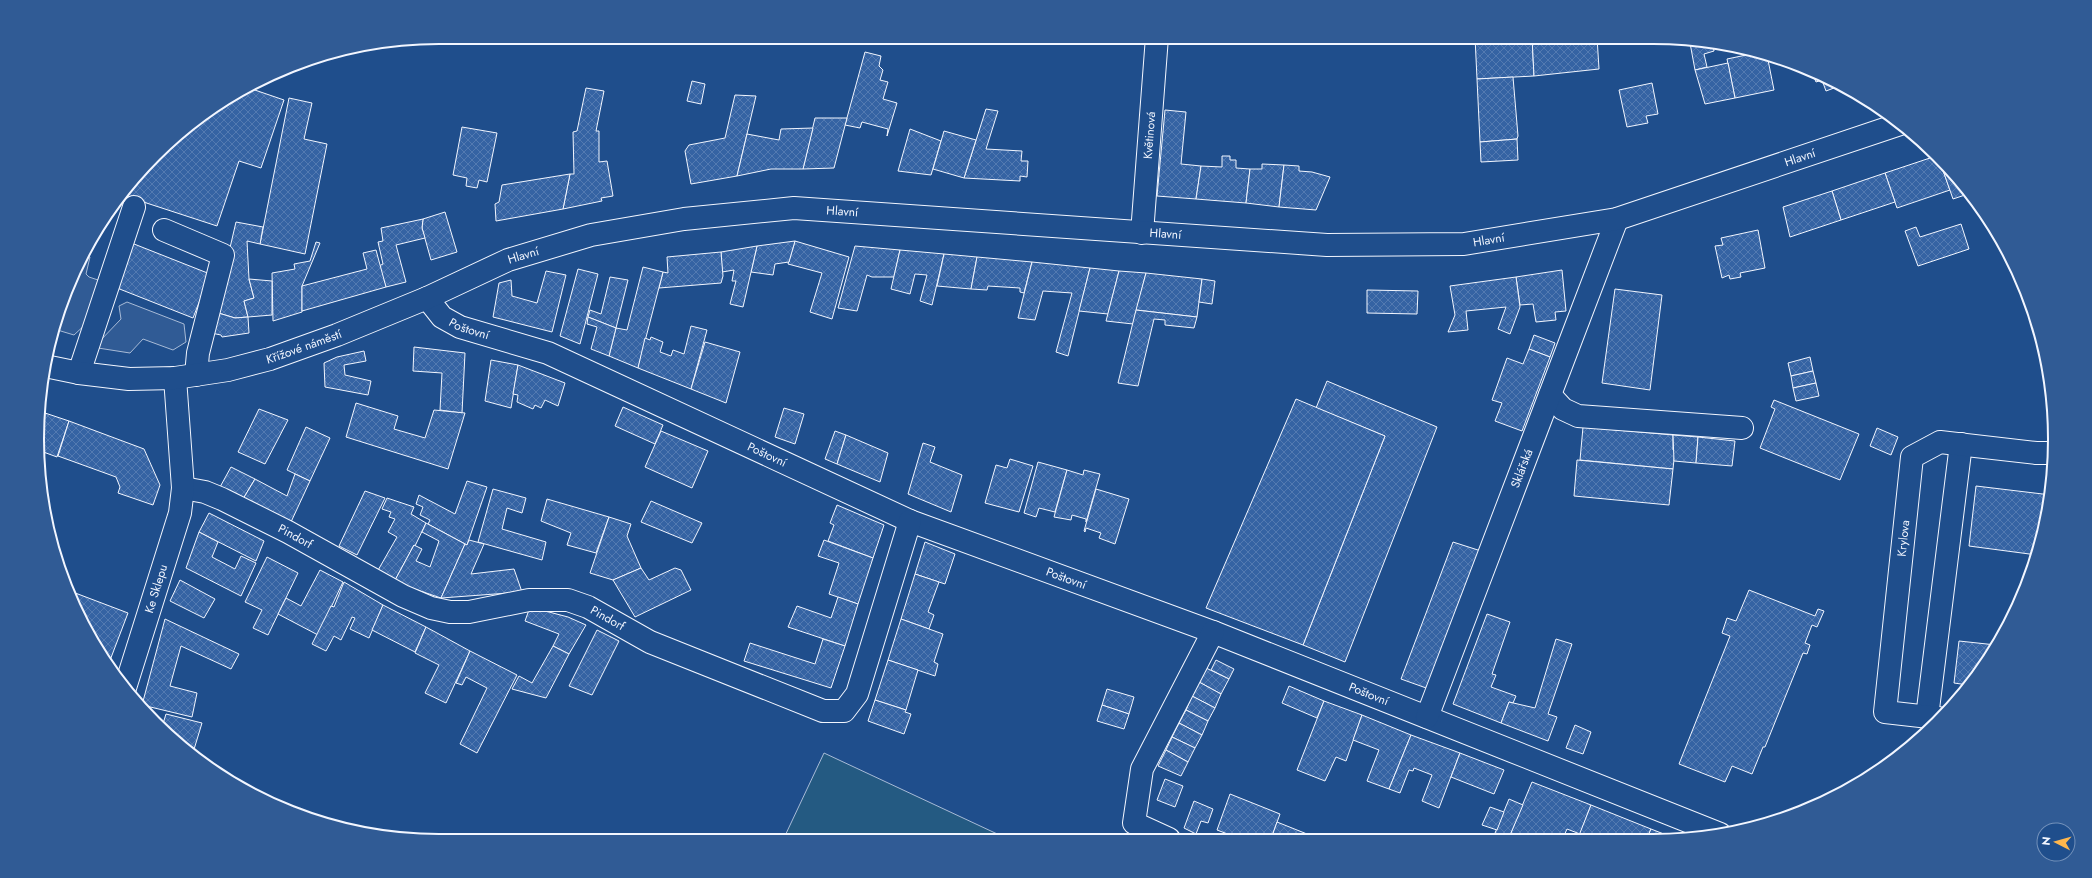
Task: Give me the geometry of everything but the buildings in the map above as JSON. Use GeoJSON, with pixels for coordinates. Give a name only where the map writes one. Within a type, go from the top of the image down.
{"type":"FeatureCollection","features":[{"type":"Feature","properties":{"kind":"street","name":"Květinová"},"geometry":{"type":"LineString","coordinates":[[1142,233],[1156,44]]}},
{"type":"Feature","properties":{"kind":"street","name":"Hlavní"},"geometry":{"type":"LineString","coordinates":[[427,298],[508,260],[591,235],[684,219],[794,208],[1327,245],[1464,244],[1617,219],[1893,126]]}},
{"type":"Feature","properties":{"kind":"street"},"geometry":{"type":"LineString","coordinates":[[79,373],[134,207]]}},
{"type":"Feature","properties":{"kind":"street","name":"Sklářská"},"geometry":{"type":"LineString","coordinates":[[1427,717],[1617,219]]}},
{"type":"Feature","properties":{"kind":"street"},"geometry":{"type":"LineString","coordinates":[[164,230],[223,255],[198,353],[196,376]]}},
{"type":"Feature","properties":{"kind":"street","name":"Křížové náměstí"},"geometry":{"type":"LineString","coordinates":[[51,367],[79,373],[129,379],[196,376],[228,370],[270,359],[337,335],[427,298]]}},
{"type":"Feature","properties":{"kind":"street","name":"Poštovní"},"geometry":{"type":"LineString","coordinates":[[427,298],[442,317],[460,327],[548,354],[910,521],[1213,632],[1710,830]]}},
{"type":"Feature","properties":{"kind":"street"},"geometry":{"type":"LineString","coordinates":[[175,378],[183,488]]}},
{"type":"Feature","properties":{"kind":"street"},"geometry":{"type":"LineString","coordinates":[[1550,395],[1563,410],[1578,416],[1742,428]]}},
{"type":"Feature","properties":{"kind":"street","name":"Krylova"},"geometry":{"type":"LineString","coordinates":[[1933,717],[1885,712],[1912,456],[1940,442],[2047,453]]}},
{"type":"Feature","properties":{"kind":"street"},"geometry":{"type":"LineString","coordinates":[[1933,717],[1961,444]]}},
{"type":"Feature","properties":{"kind":"street","name":"Pindorf"},"geometry":{"type":"LineString","coordinates":[[183,488],[205,492],[222,499],[288,532],[403,596],[431,608],[450,612],[469,612],[528,600],[568,600],[588,607],[650,642],[823,711],[844,711],[857,694],[910,521]]}},
{"type":"Feature","properties":{"kind":"street","name":"Ke Sklepu"},"geometry":{"type":"LineString","coordinates":[[127,681],[180,513],[183,488]]}},
{"type":"Feature","properties":{"kind":"street"},"geometry":{"type":"LineString","coordinates":[[1158,834],[1134,823],[1142,770],[1213,632]]}},
{"type":"Feature","properties":{"kind":"shaded area"},"geometry":{"type":"Polygon","coordinates":[[[89,257],[90,257],[86,274],[89,277],[101,281],[88,322],[74,335],[59,331],[74,288],[89,257]]]}},
{"type":"Feature","properties":{"kind":"shaded area"},"geometry":{"type":"Polygon","coordinates":[[[127,302],[184,324],[186,342],[173,350],[143,339],[130,353],[98,348],[97,344],[121,319],[119,306],[127,302]]]}},
{"type":"Feature","properties":{"kind":"shaded area"},"geometry":{"type":"Polygon","coordinates":[[[824,753],[997,834],[786,834],[824,753]]]}}]}
